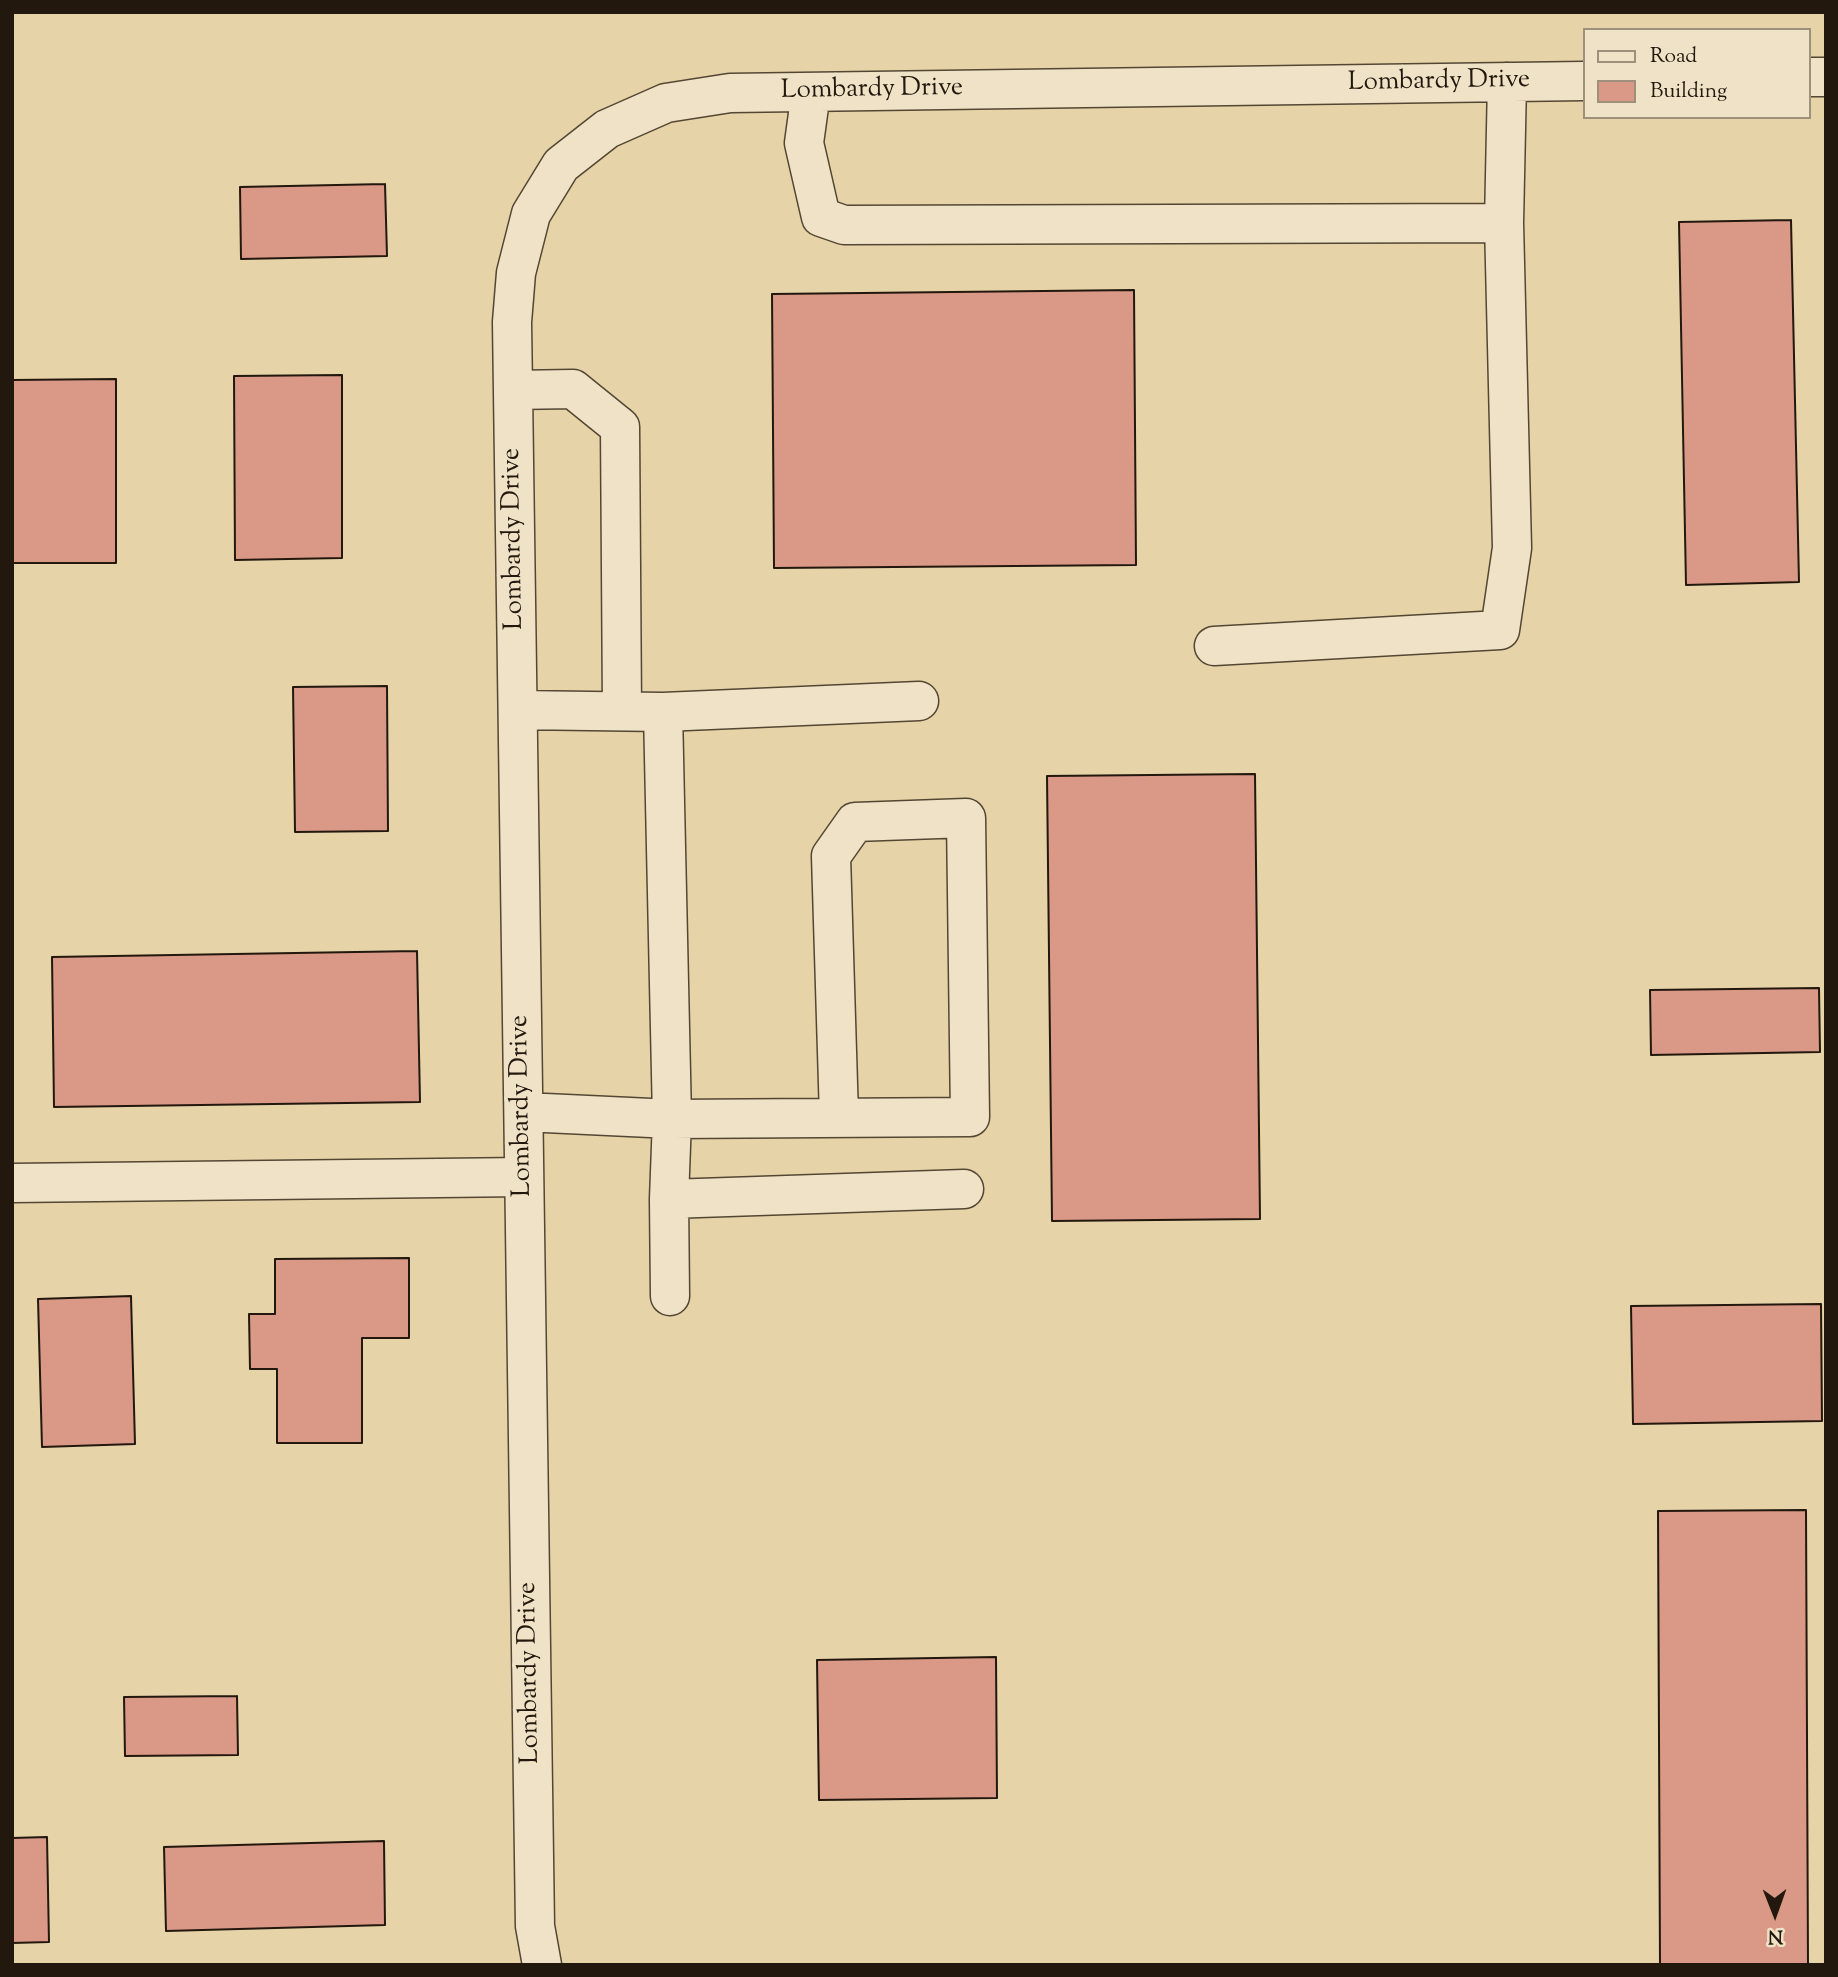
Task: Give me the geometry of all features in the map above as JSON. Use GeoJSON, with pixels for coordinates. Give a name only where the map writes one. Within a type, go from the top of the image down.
{"type":"FeatureCollection","features":[{"type":"Feature","properties":{"kind":"street","name":"Lombardy Drive"},"geometry":{"type":"LineString","coordinates":[[542,1965],[535,1926],[512,321],[516,273],[531,214],[561,165],[607,130],[666,103],[730,93],[1582,81]]}},
{"type":"Feature","properties":{"kind":"street"},"geometry":{"type":"LineString","coordinates":[[1214,646],[1500,630],[1512,548],[1504,223],[1507,82]]}},
{"type":"Feature","properties":{"kind":"street"},"geometry":{"type":"LineString","coordinates":[[811,92],[804,143],[821,217],[844,225],[1504,223]]}},
{"type":"Feature","properties":{"kind":"street"},"geometry":{"type":"LineString","coordinates":[[513,390],[573,389],[621,427],[622,711]]}},
{"type":"Feature","properties":{"kind":"street"},"geometry":{"type":"LineString","coordinates":[[518,710],[663,712],[919,701]]}},
{"type":"Feature","properties":{"kind":"street"},"geometry":{"type":"LineString","coordinates":[[663,712],[672,1119],[670,1296]]}},
{"type":"Feature","properties":{"kind":"street"},"geometry":{"type":"LineString","coordinates":[[524,1112],[672,1119],[970,1117],[966,818],[855,822],[831,856],[839,1117]]}},
{"type":"Feature","properties":{"kind":"street"},"geometry":{"type":"LineString","coordinates":[[12,1184],[524,1177]]}},
{"type":"Feature","properties":{"kind":"street"},"geometry":{"type":"LineString","coordinates":[[669,1199],[964,1189]]}},
{"type":"Feature","properties":{"kind":"building"},"geometry":{"type":"Polygon","coordinates":[[[385,184],[387,256],[241,259],[240,187],[385,184]]]}},
{"type":"Feature","properties":{"kind":"building"},"geometry":{"type":"Polygon","coordinates":[[[1791,220],[1799,582],[1686,585],[1679,222],[1791,220]]]}},
{"type":"Feature","properties":{"kind":"building"},"geometry":{"type":"Polygon","coordinates":[[[1134,290],[1136,565],[774,568],[772,294],[1134,290]]]}},
{"type":"Feature","properties":{"kind":"building"},"geometry":{"type":"Polygon","coordinates":[[[342,375],[342,558],[235,560],[234,376],[342,375]]]}},
{"type":"Feature","properties":{"kind":"building"},"geometry":{"type":"Polygon","coordinates":[[[116,379],[116,563],[12,563],[12,380],[116,379]]]}},
{"type":"Feature","properties":{"kind":"building"},"geometry":{"type":"Polygon","coordinates":[[[387,686],[388,831],[295,832],[293,687],[387,686]]]}},
{"type":"Feature","properties":{"kind":"building"},"geometry":{"type":"Polygon","coordinates":[[[1255,774],[1260,1219],[1052,1221],[1047,776],[1255,774]]]}},
{"type":"Feature","properties":{"kind":"building"},"geometry":{"type":"Polygon","coordinates":[[[417,951],[420,1102],[54,1107],[52,957],[417,951]]]}},
{"type":"Feature","properties":{"kind":"building"},"geometry":{"type":"Polygon","coordinates":[[[1819,988],[1820,1052],[1651,1055],[1650,990],[1819,988]]]}},
{"type":"Feature","properties":{"kind":"building"},"geometry":{"type":"Polygon","coordinates":[[[409,1258],[409,1338],[362,1338],[362,1443],[277,1443],[277,1369],[250,1369],[249,1314],[275,1314],[275,1259],[409,1258]]]}},
{"type":"Feature","properties":{"kind":"building"},"geometry":{"type":"Polygon","coordinates":[[[131,1296],[135,1444],[42,1447],[38,1299],[131,1296]]]}},
{"type":"Feature","properties":{"kind":"building"},"geometry":{"type":"Polygon","coordinates":[[[1821,1304],[1822,1421],[1633,1424],[1631,1306],[1821,1304]]]}},
{"type":"Feature","properties":{"kind":"building"},"geometry":{"type":"Polygon","coordinates":[[[1806,1510],[1808,1965],[1660,1965],[1658,1511],[1806,1510]]]}},
{"type":"Feature","properties":{"kind":"building"},"geometry":{"type":"Polygon","coordinates":[[[996,1657],[997,1798],[819,1800],[817,1660],[996,1657]]]}},
{"type":"Feature","properties":{"kind":"building"},"geometry":{"type":"Polygon","coordinates":[[[237,1696],[238,1755],[125,1756],[124,1697],[237,1696]]]}},
{"type":"Feature","properties":{"kind":"building"},"geometry":{"type":"Polygon","coordinates":[[[47,1837],[49,1942],[12,1943],[12,1838],[47,1837]]]}},
{"type":"Feature","properties":{"kind":"building"},"geometry":{"type":"Polygon","coordinates":[[[384,1841],[385,1925],[166,1931],[164,1847],[384,1841]]]}}]}
